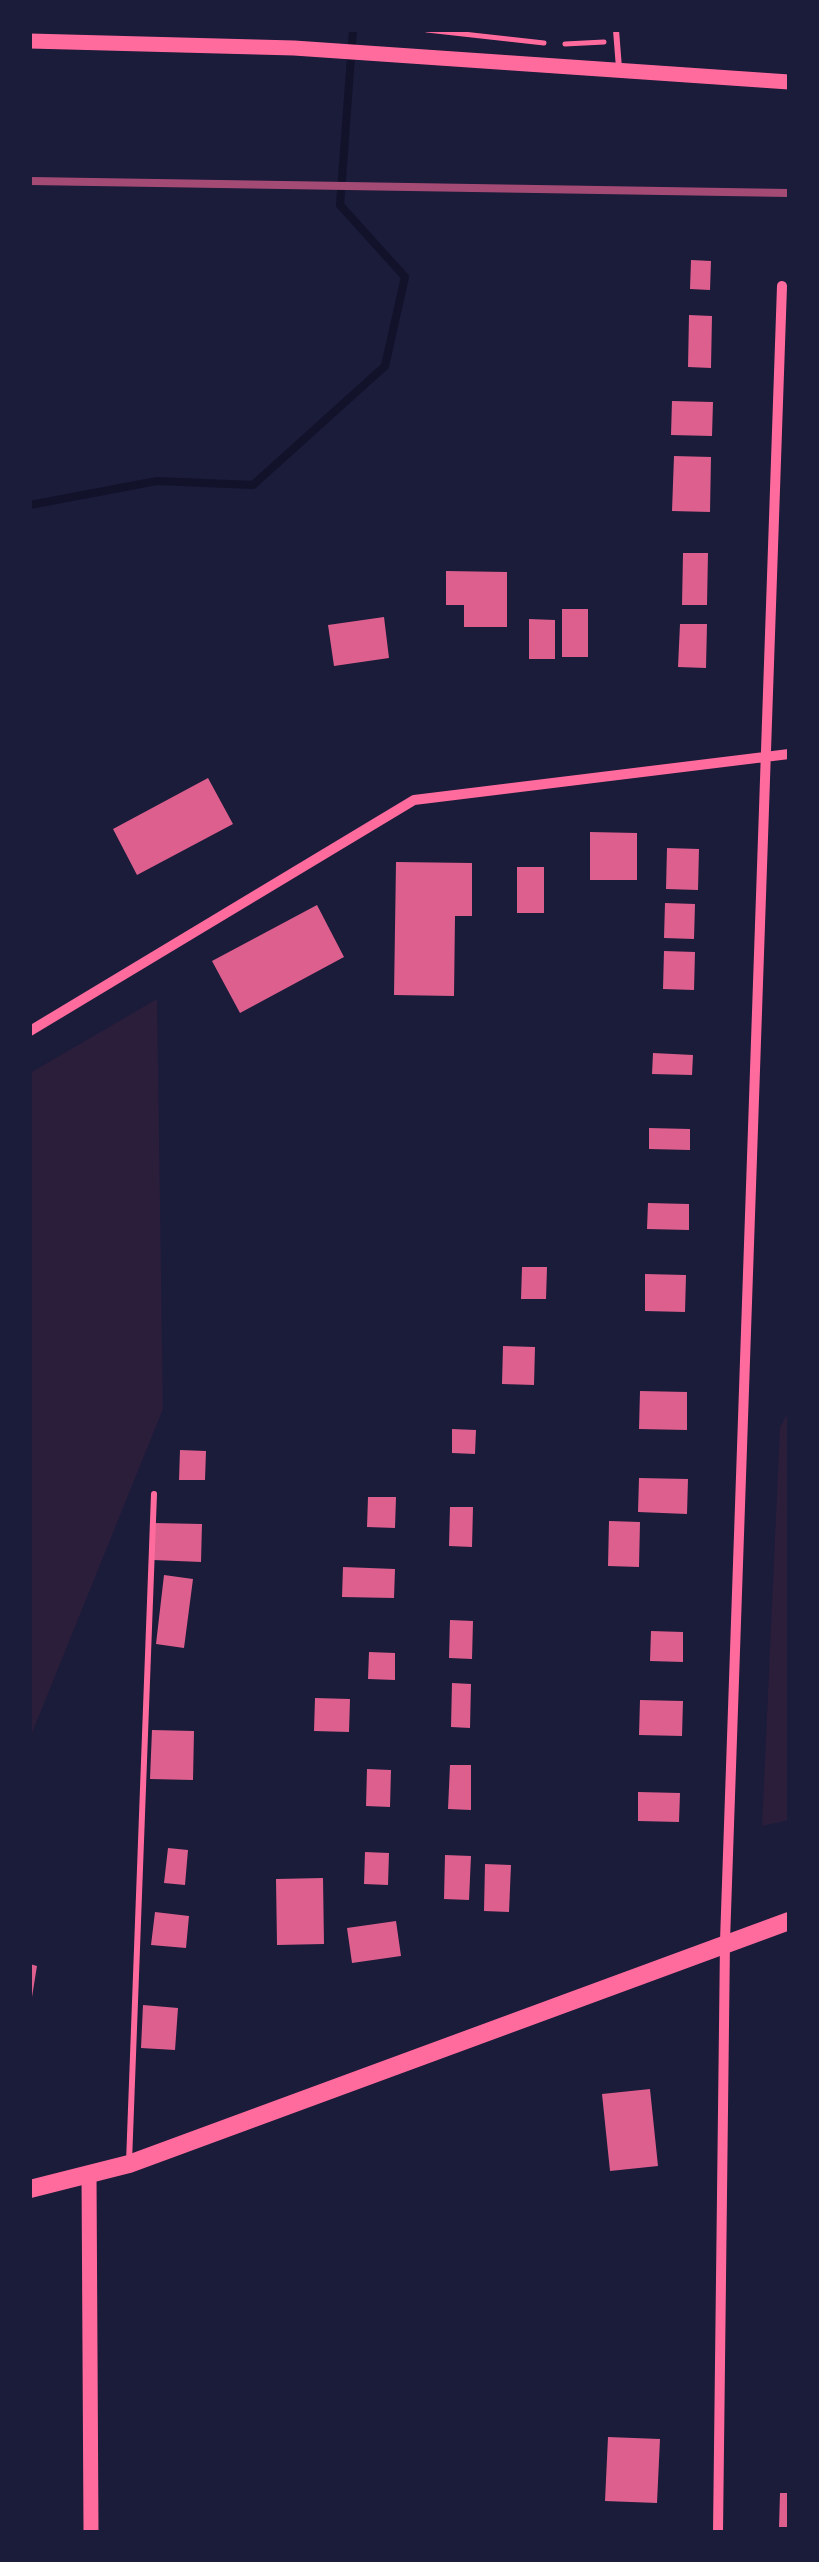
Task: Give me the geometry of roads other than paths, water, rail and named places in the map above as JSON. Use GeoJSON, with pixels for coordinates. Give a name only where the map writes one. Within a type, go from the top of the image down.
{"type":"FeatureCollection","features":[{"type":"Feature","properties":{"kind":"main road"},"geometry":{"type":"LineString","coordinates":[[30,2189],[129,2164],[725,1941],[789,1921]]}},
{"type":"Feature","properties":{"kind":"street"},"geometry":{"type":"LineString","coordinates":[[30,40],[118,35],[789,82]]}},
{"type":"Feature","properties":{"kind":"street"},"geometry":{"type":"LineString","coordinates":[[718,2532],[725,1941],[764,756],[783,427],[782,286]]}},
{"type":"Feature","properties":{"kind":"street"},"geometry":{"type":"LineString","coordinates":[[30,1031],[414,800],[789,754]]}},
{"type":"Feature","properties":{"kind":"street"},"geometry":{"type":"LineString","coordinates":[[90,2174],[91,2532]]}},
{"type":"Feature","properties":{"kind":"lane"},"geometry":{"type":"LineString","coordinates":[[616,30],[618,68]]}},
{"type":"Feature","properties":{"kind":"lane"},"geometry":{"type":"LineString","coordinates":[[129,2164],[154,1494]]}},
{"type":"Feature","properties":{"kind":"waterway"},"geometry":{"type":"LineString","coordinates":[[30,505],[157,481],[253,485],[385,366],[405,277],[340,205],[353,30]]}},
{"type":"Feature","properties":{"kind":"railway"},"geometry":{"type":"LineString","coordinates":[[30,181],[789,193]]}}]}
